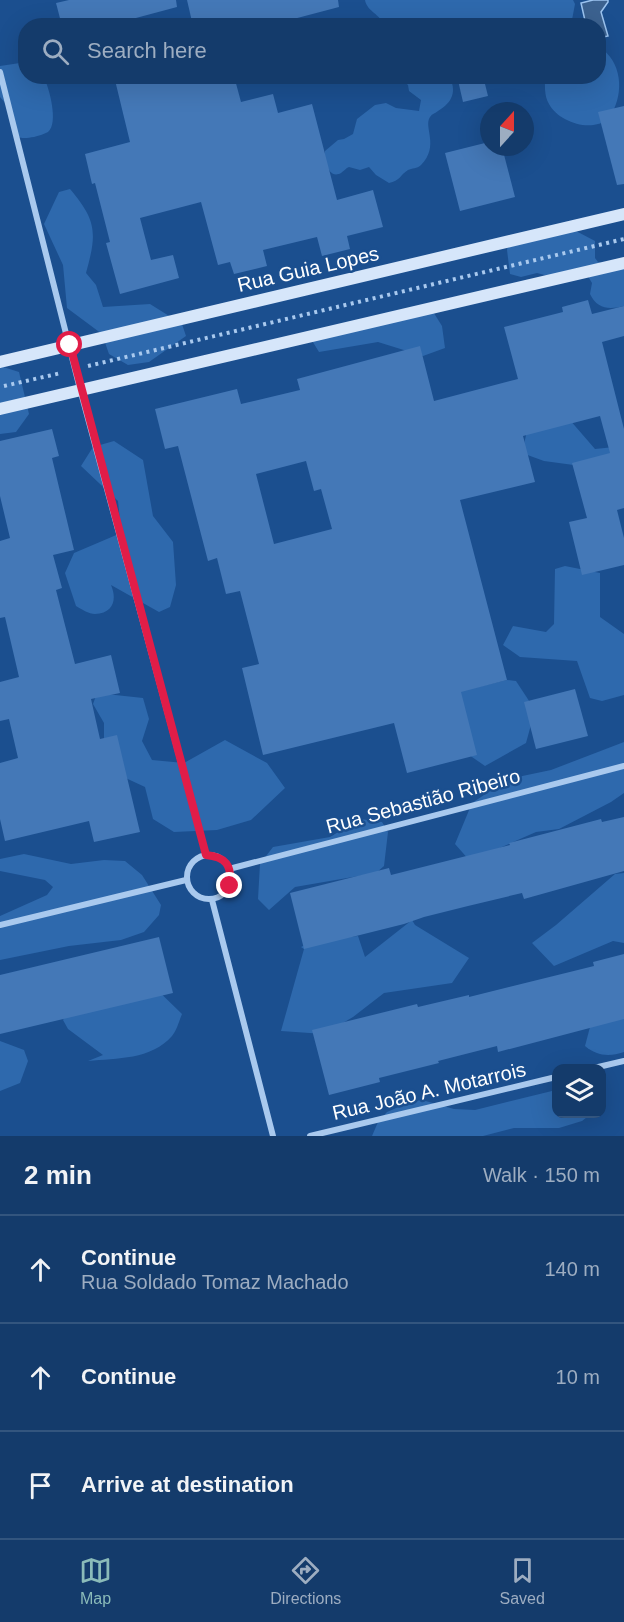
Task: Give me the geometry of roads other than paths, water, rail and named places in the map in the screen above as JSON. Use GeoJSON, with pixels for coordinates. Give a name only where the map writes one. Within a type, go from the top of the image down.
{"type":"FeatureCollection","features":[{"type":"Feature","properties":{"kind":"main road","name":"Rua Guia Lopes"},"geometry":{"type":"LineString","coordinates":[[0,362],[624,214]]}},
{"type":"Feature","properties":{"kind":"main road"},"geometry":{"type":"LineString","coordinates":[[0,409],[624,263]]}},
{"type":"Feature","properties":{"kind":"street"},"geometry":{"type":"LineString","coordinates":[[0,72],[80,389],[206,855]]}},
{"type":"Feature","properties":{"kind":"street","name":"Rua Sebastião Ribeiro"},"geometry":{"type":"LineString","coordinates":[[229,869],[624,766]]}},
{"type":"Feature","properties":{"kind":"street"},"geometry":{"type":"LineString","coordinates":[[206,855],[218,856],[227,863],[229,869],[230,886],[223,895],[212,900],[201,898],[191,891],[186,880],[188,869],[195,859],[206,855]]}},
{"type":"Feature","properties":{"kind":"street"},"geometry":{"type":"LineString","coordinates":[[0,925],[186,880]]}},
{"type":"Feature","properties":{"kind":"street"},"geometry":{"type":"LineString","coordinates":[[212,900],[273,1136]]}},
{"type":"Feature","properties":{"kind":"street"},"geometry":{"type":"LineString","coordinates":[[606,1065],[624,1061]]}},
{"type":"Feature","properties":{"kind":"street","name":"Rua João A. Motarrois"},"geometry":{"type":"LineString","coordinates":[[310,1136],[552,1078]]}}]}
